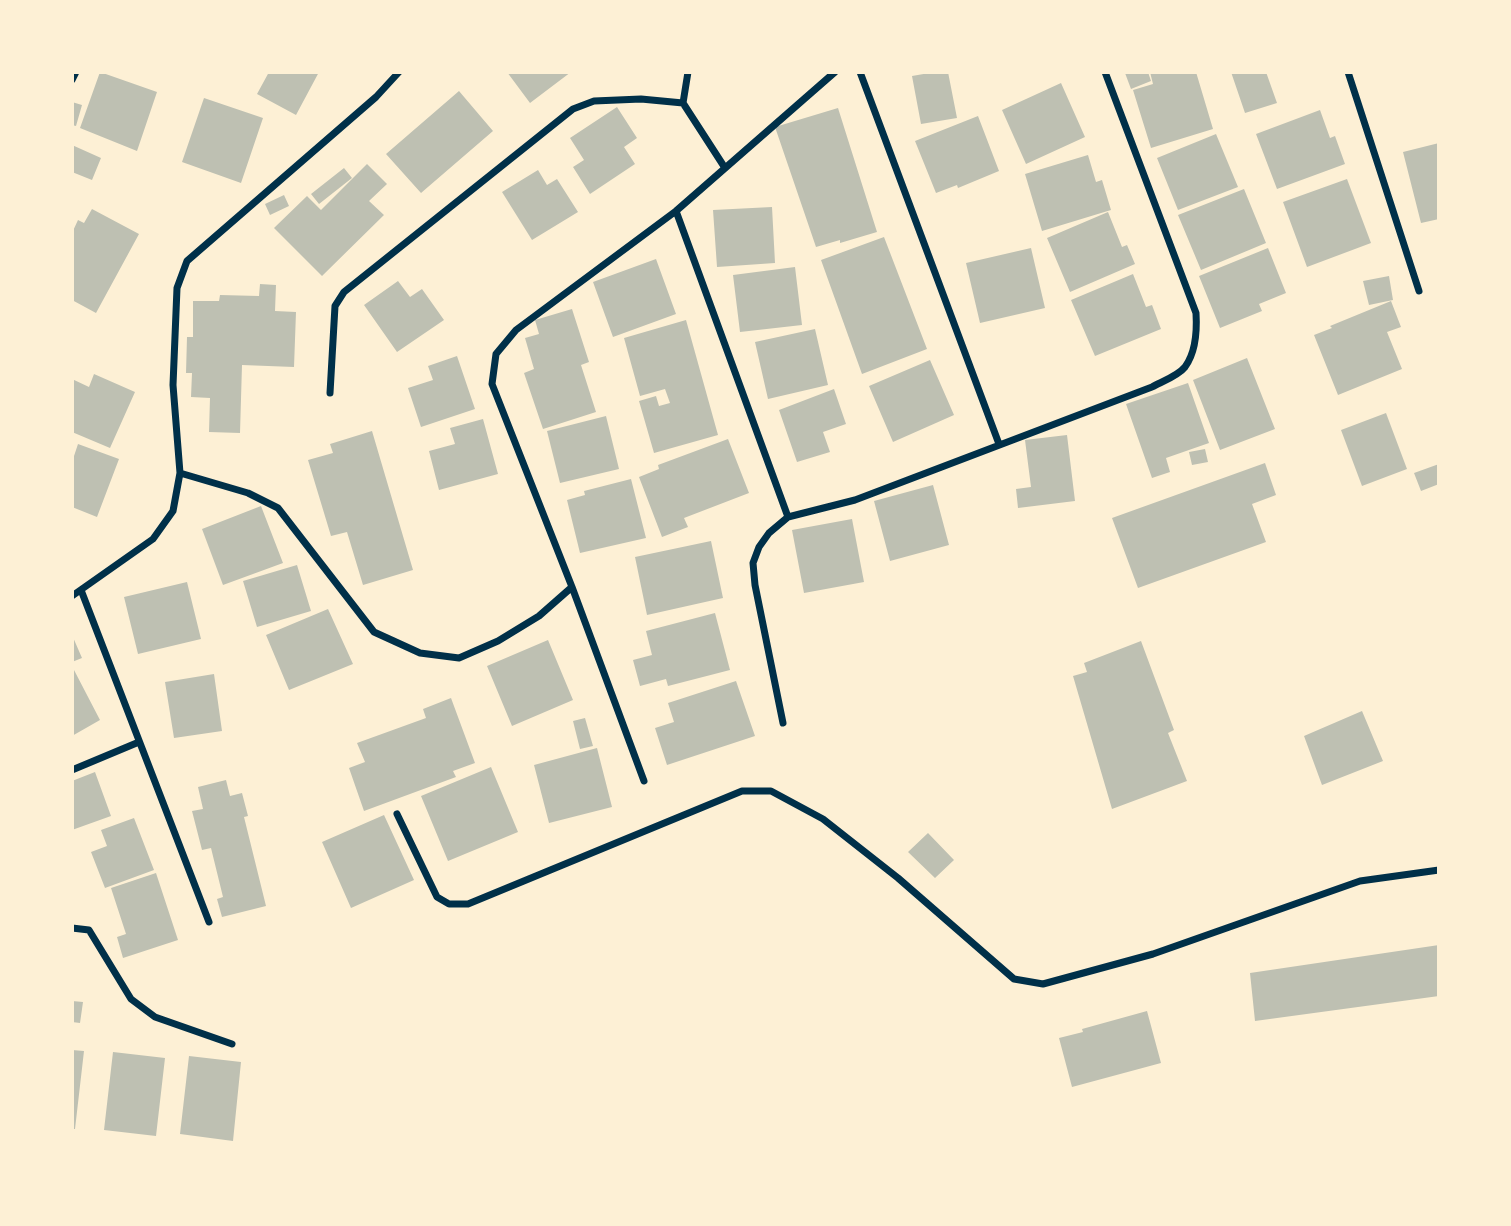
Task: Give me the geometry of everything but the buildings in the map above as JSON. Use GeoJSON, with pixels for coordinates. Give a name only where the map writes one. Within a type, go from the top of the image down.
{"type":"FeatureCollection","features":[{"type":"Feature","properties":{"kind":"street"},"geometry":{"type":"LineString","coordinates":[[72,80],[76,72]]}},
{"type":"Feature","properties":{"kind":"street"},"geometry":{"type":"LineString","coordinates":[[72,596],[153,539],[173,511],[180,472],[173,385],[177,288],[187,261],[376,97],[400,72]]}},
{"type":"Feature","properties":{"kind":"street"},"geometry":{"type":"LineString","coordinates":[[688,72],[683,103],[725,168]]}},
{"type":"Feature","properties":{"kind":"street"},"geometry":{"type":"LineString","coordinates":[[643,781],[572,587],[492,384],[496,354],[516,330],[676,211],[835,72]]}},
{"type":"Feature","properties":{"kind":"street"},"geometry":{"type":"LineString","coordinates":[[860,72],[999,444]]}},
{"type":"Feature","properties":{"kind":"street"},"geometry":{"type":"LineString","coordinates":[[783,723],[755,585],[753,562],[769,533],[788,517],[855,500],[1152,387],[1184,369],[1193,350],[1196,313],[1105,72]]}},
{"type":"Feature","properties":{"kind":"street"},"geometry":{"type":"LineString","coordinates":[[1348,72],[1419,291]]}},
{"type":"Feature","properties":{"kind":"street"},"geometry":{"type":"LineString","coordinates":[[330,393],[335,306],[344,292],[573,109],[594,101],[641,99],[683,103]]}},
{"type":"Feature","properties":{"kind":"street"},"geometry":{"type":"LineString","coordinates":[[676,211],[788,517]]}},
{"type":"Feature","properties":{"kind":"street"},"geometry":{"type":"LineString","coordinates":[[180,472],[248,493],[278,508],[374,632],[420,653],[459,658],[498,641],[538,615],[572,587]]}},
{"type":"Feature","properties":{"kind":"street"},"geometry":{"type":"LineString","coordinates":[[81,590],[209,922]]}},
{"type":"Feature","properties":{"kind":"street"},"geometry":{"type":"LineString","coordinates":[[72,770],[139,742]]}},
{"type":"Feature","properties":{"kind":"street"},"geometry":{"type":"LineString","coordinates":[[397,814],[437,897],[449,904],[468,904],[742,791],[771,791],[823,819],[898,878],[1014,979],[1044,984],[1153,954],[1360,881],[1439,870]]}},
{"type":"Feature","properties":{"kind":"street"},"geometry":{"type":"LineString","coordinates":[[72,928],[89,930],[131,999],[155,1017],[232,1044]]}}]}
